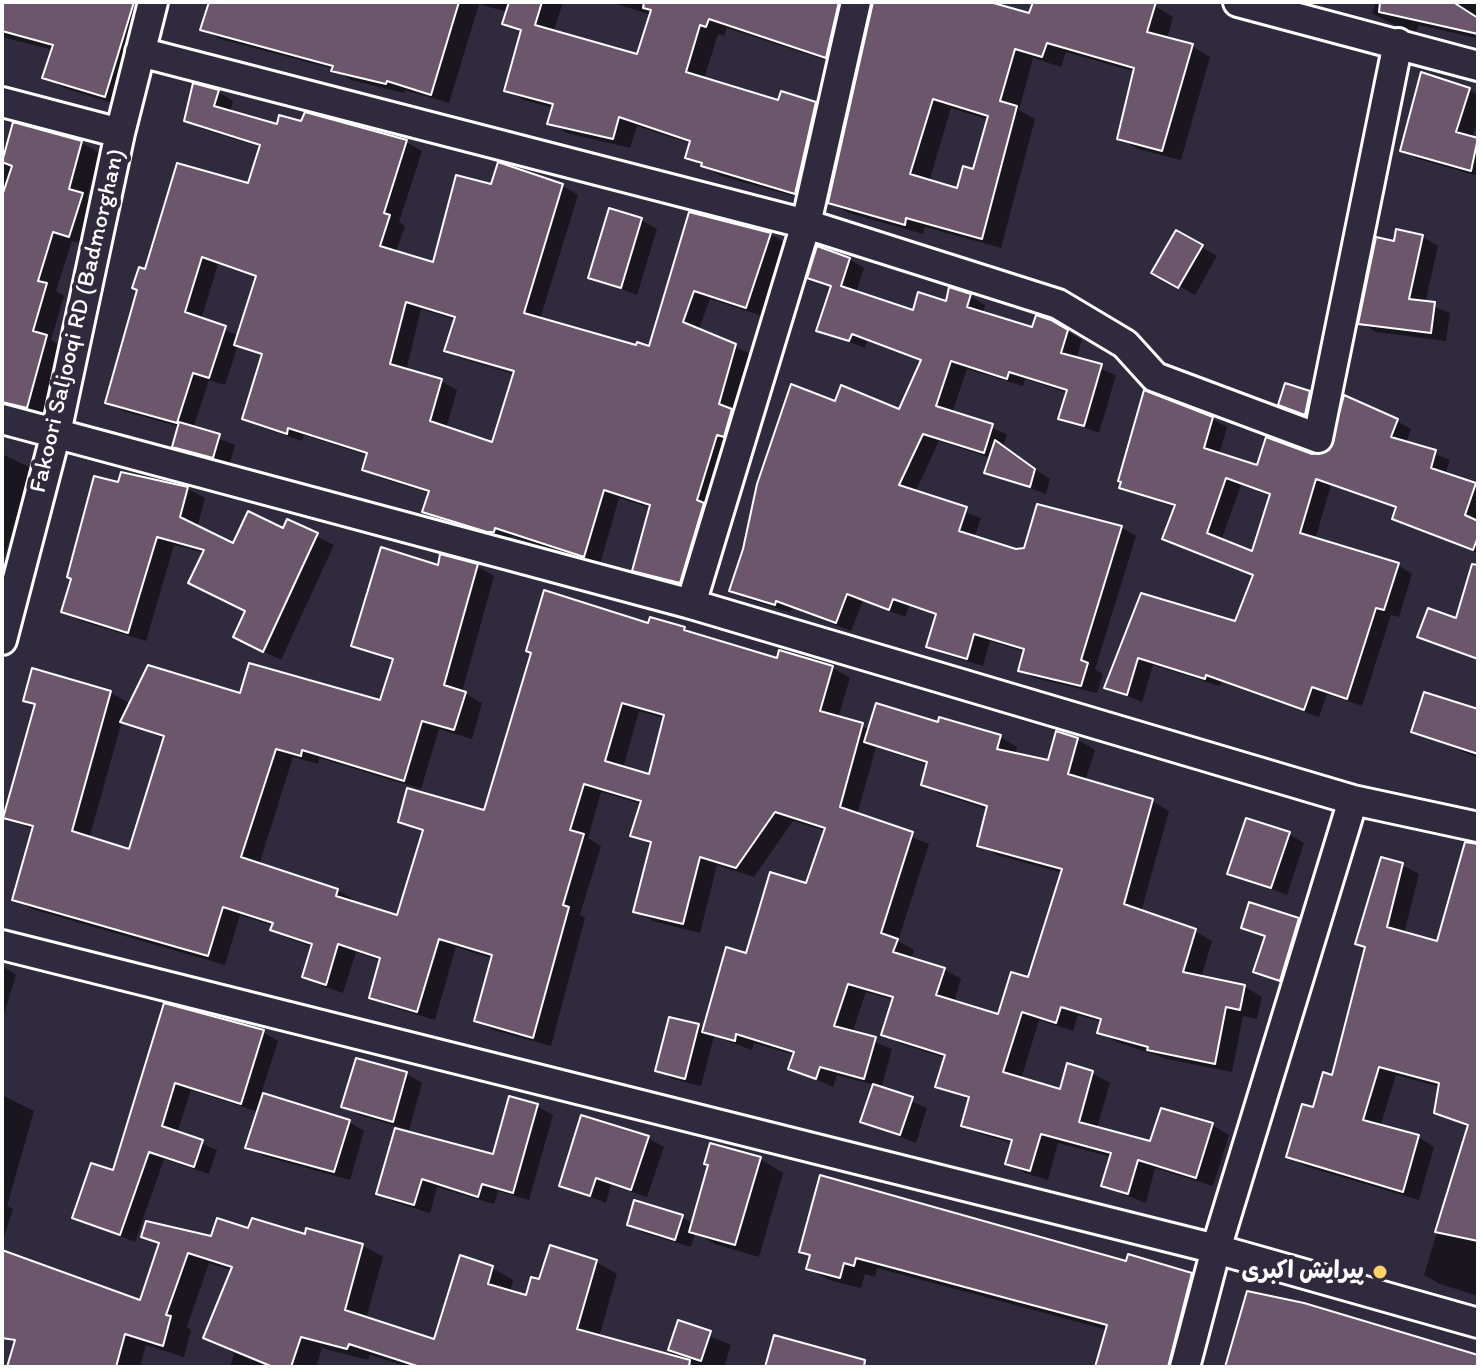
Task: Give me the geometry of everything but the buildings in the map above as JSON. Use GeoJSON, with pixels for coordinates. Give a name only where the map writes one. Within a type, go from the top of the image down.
{"type":"FeatureCollection","features":[{"type":"Feature","properties":{"kind":"street","name":"Fakoori Saljooqi RD (Badmorghan)"},"geometry":{"type":"LineString","coordinates":[[2,640],[56,433],[120,133],[153,2]]}},
{"type":"Feature","properties":{"kind":"street"},"geometry":{"type":"LineString","coordinates":[[691,604],[806,224],[856,2]]}},
{"type":"Feature","properties":{"kind":"street"},"geometry":{"type":"LineString","coordinates":[[1238,2],[1478,66]]}},
{"type":"Feature","properties":{"kind":"street"},"geometry":{"type":"LineString","coordinates":[[140,52],[806,224],[1058,304],[1125,344],[1155,377],[1318,438],[1398,43]]}},
{"type":"Feature","properties":{"kind":"street"},"geometry":{"type":"LineString","coordinates":[[2,102],[120,133]]}},
{"type":"Feature","properties":{"kind":"street"},"geometry":{"type":"LineString","coordinates":[[2,419],[691,604],[1353,800],[1478,827]]}},
{"type":"Feature","properties":{"kind":"street"},"geometry":{"type":"LineString","coordinates":[[1185,1367],[1216,1249],[1353,800]]}},
{"type":"Feature","properties":{"kind":"street"},"geometry":{"type":"LineString","coordinates":[[2,945],[1216,1249],[1478,1323]]}},
{"type":"Feature","properties":{"kind":"place","name":"پیرایش اکبری"},"geometry":{"type":"Point","coordinates":[1380,1272]}}]}
